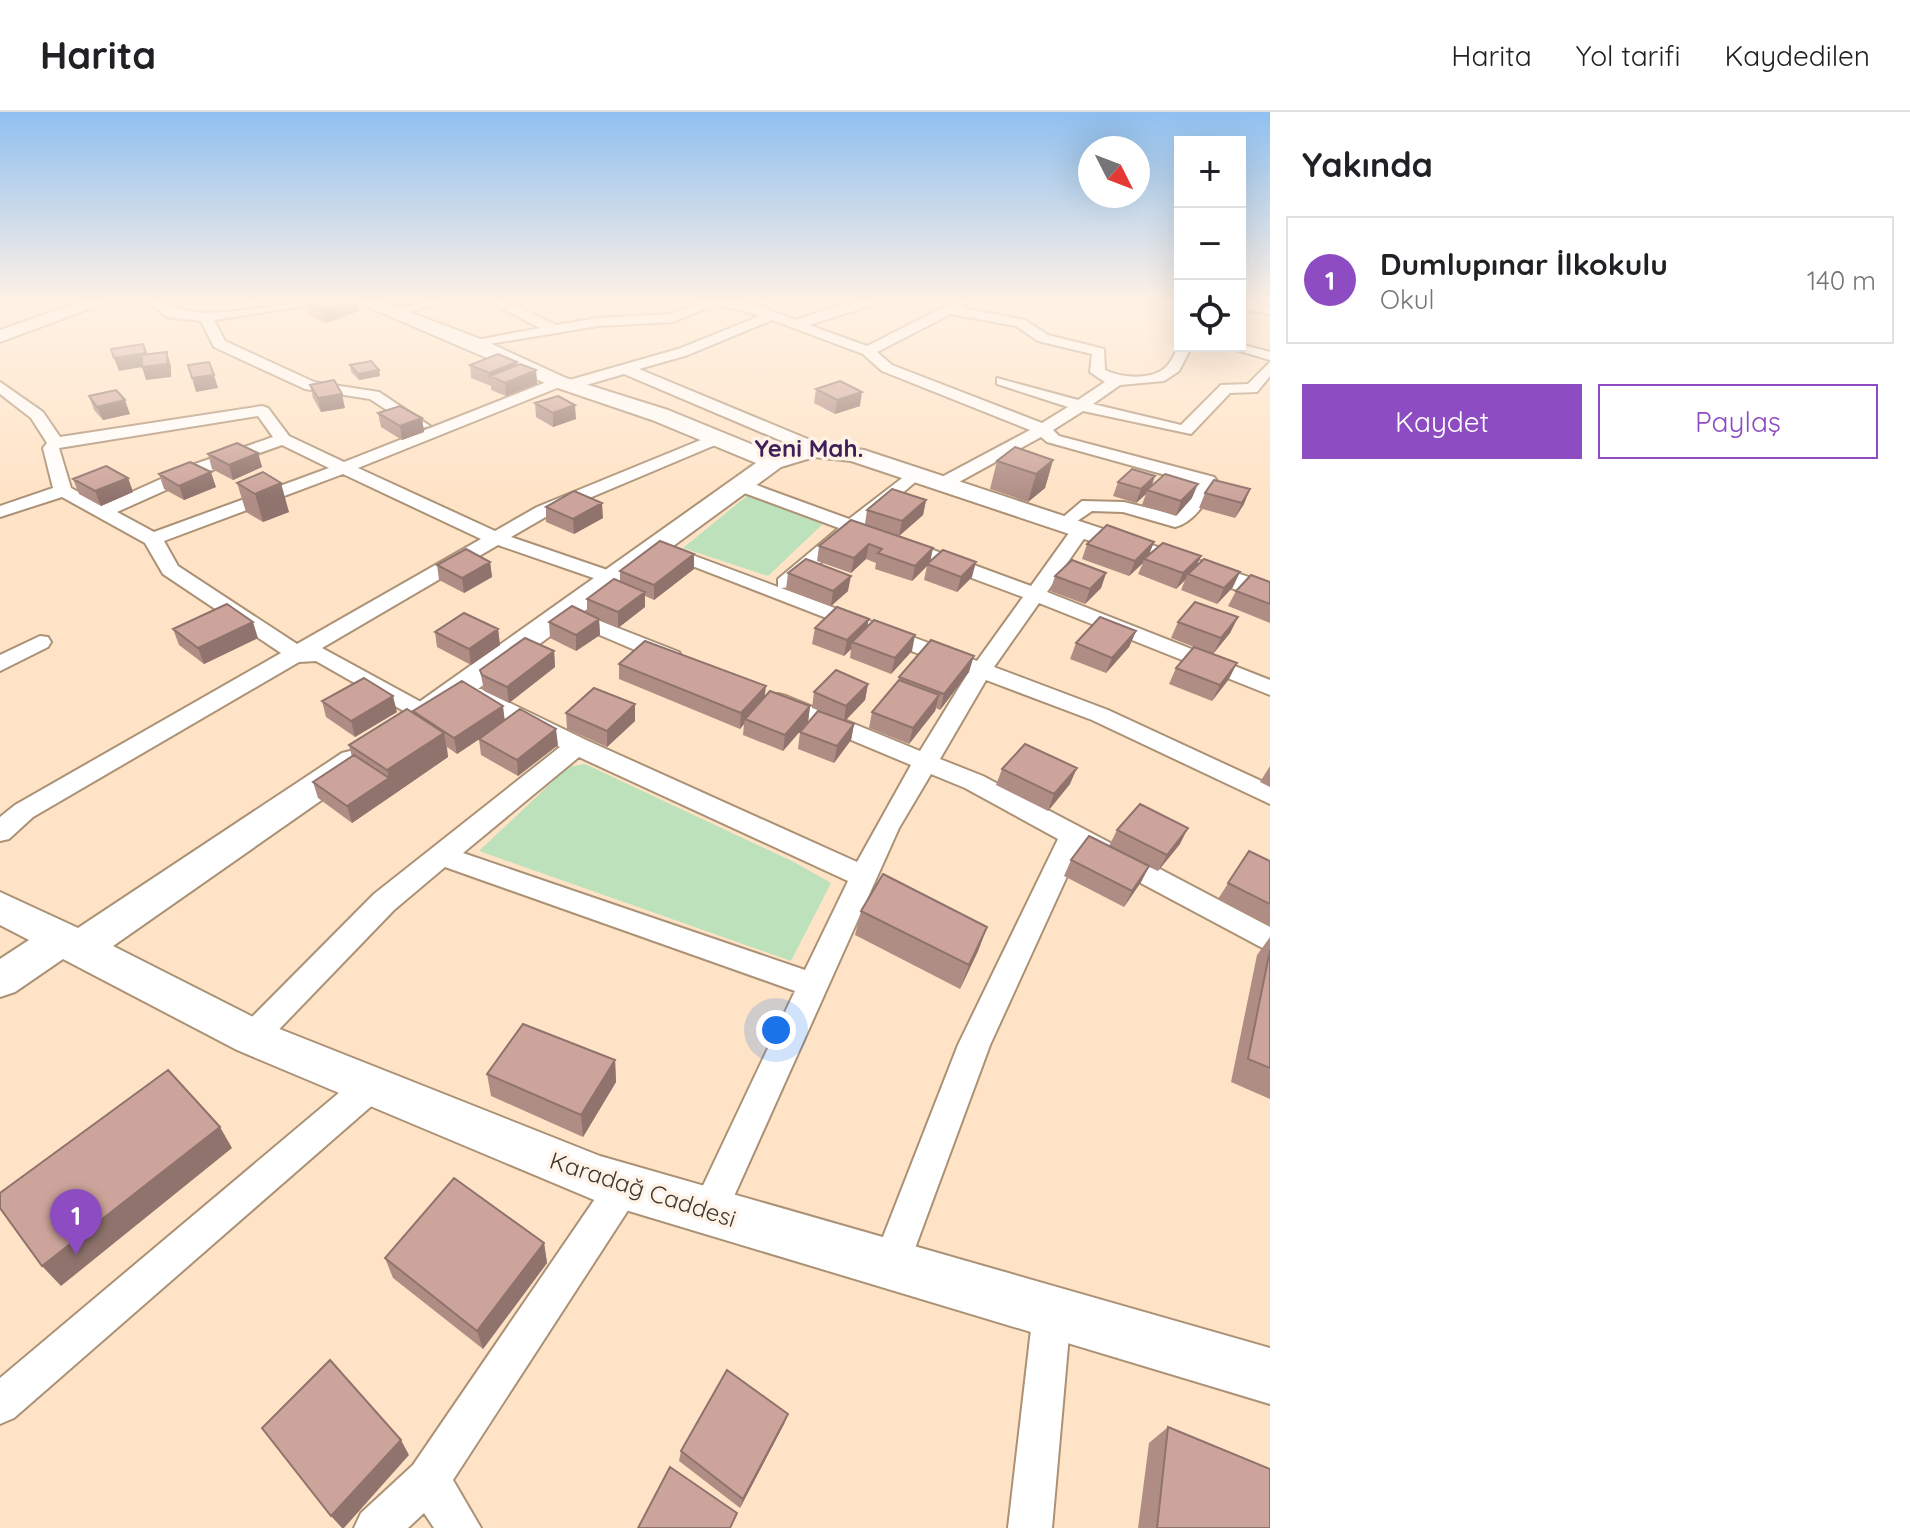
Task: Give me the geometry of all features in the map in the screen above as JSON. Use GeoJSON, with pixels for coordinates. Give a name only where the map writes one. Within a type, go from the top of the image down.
{"type":"FeatureCollection","features":[{"type":"Feature","properties":{"kind":"street"},"geometry":{"type":"LineString","coordinates":[[267,366],[310,386],[374,395],[435,434]]}},
{"type":"Feature","properties":{"kind":"street"},"geometry":{"type":"LineString","coordinates":[[525,366],[564,384],[660,415],[773,462]]}},
{"type":"Feature","properties":{"kind":"street"},"geometry":{"type":"LineString","coordinates":[[153,539],[564,384],[636,366]]}},
{"type":"Feature","properties":{"kind":"street"},"geometry":{"type":"LineString","coordinates":[[709,1211],[886,828],[925,760],[982,669],[1035,594],[1088,505],[1124,507],[1175,521],[1195,505],[1208,481],[1053,439],[1040,428],[885,366]]}},
{"type":"Feature","properties":{"kind":"street"},"geometry":{"type":"LineString","coordinates":[[1098,366],[1097,372],[1116,381]]}},
{"type":"Feature","properties":{"kind":"street"},"geometry":{"type":"LineString","coordinates":[[776,591],[853,524],[928,479],[1063,418],[1116,381],[1159,378],[1175,366]]}},
{"type":"Feature","properties":{"kind":"street"},"geometry":{"type":"LineString","coordinates":[[1002,381],[1078,405],[1185,431],[1226,388],[1252,389],[1269,366]]}},
{"type":"Feature","properties":{"kind":"street"},"geometry":{"type":"LineString","coordinates":[[626,369],[816,449]]}},
{"type":"Feature","properties":{"kind":"street"},"geometry":{"type":"LineString","coordinates":[[0,387],[37,415],[55,443]]}},
{"type":"Feature","properties":{"kind":"street"},"geometry":{"type":"LineString","coordinates":[[424,713],[320,654],[299,655],[170,570],[153,539],[63,491],[51,448],[55,443],[262,411],[283,439],[343,468],[495,538],[615,579]]}},
{"type":"Feature","properties":{"kind":"street"},"geometry":{"type":"LineString","coordinates":[[102,512],[198,469],[283,439]]}},
{"type":"Feature","properties":{"kind":"street"},"geometry":{"type":"LineString","coordinates":[[0,832],[24,811],[299,655],[409,586],[543,511],[714,440]]}},
{"type":"Feature","properties":{"kind":"street"},"geometry":{"type":"LineString","coordinates":[[398,731],[657,549],[773,462],[796,451],[816,449],[856,455],[1270,593]]}},
{"type":"Feature","properties":{"kind":"street"},"geometry":{"type":"LineString","coordinates":[[742,486],[853,524],[1270,688]]}},
{"type":"Feature","properties":{"kind":"street"},"geometry":{"type":"LineString","coordinates":[[0,512],[63,491]]}},
{"type":"Feature","properties":{"kind":"street"},"geometry":{"type":"LineString","coordinates":[[657,549],[776,591],[1100,715],[1270,795]]}},
{"type":"Feature","properties":{"kind":"street"},"geometry":{"type":"LineString","coordinates":[[566,613],[700,669]]}},
{"type":"Feature","properties":{"kind":"street"},"geometry":{"type":"LineString","coordinates":[[0,664],[40,642]]}},
{"type":"Feature","properties":{"kind":"street"},"geometry":{"type":"LineString","coordinates":[[459,687],[577,746],[865,877]]}},
{"type":"Feature","properties":{"kind":"street"},"geometry":{"type":"LineString","coordinates":[[756,692],[974,782],[1270,941]]}},
{"type":"Feature","properties":{"kind":"street"},"geometry":{"type":"LineString","coordinates":[[252,1037],[384,902],[577,746]]}},
{"type":"Feature","properties":{"kind":"street"},"geometry":{"type":"LineString","coordinates":[[0,980],[70,944],[373,748]]}},
{"type":"Feature","properties":{"kind":"street"},"geometry":{"type":"LineString","coordinates":[[891,1265],[974,1045],[1072,837]]}},
{"type":"Feature","properties":{"kind":"street"},"geometry":{"type":"LineString","coordinates":[[442,856],[813,985]]}},
{"type":"Feature","properties":{"kind":"street","name":"Karadağ Caddesi"},"geometry":{"type":"LineString","coordinates":[[0,907],[252,1037],[624,1186],[1270,1376]]}},
{"type":"Feature","properties":{"kind":"street"},"geometry":{"type":"LineString","coordinates":[[0,1404],[371,1086]]}},
{"type":"Feature","properties":{"kind":"street"},"geometry":{"type":"LineString","coordinates":[[376,1528],[428,1480],[624,1186]]}},
{"type":"Feature","properties":{"kind":"street"},"geometry":{"type":"LineString","coordinates":[[1030,1528],[1052,1312]]}},
{"type":"Feature","properties":{"kind":"street"},"geometry":{"type":"LineString","coordinates":[[428,1480],[459,1528]]}},
{"type":"Feature","properties":{"kind":"green space"},"geometry":{"type":"Polygon","coordinates":[[[748,495],[826,521],[768,576],[683,548],[748,495]]]}},
{"type":"Feature","properties":{"kind":"green space"},"geometry":{"type":"Polygon","coordinates":[[[585,764],[794,862],[831,883],[791,961],[479,851],[568,767],[585,764]]]}},
{"type":"Feature","properties":{"kind":"building"},"geometry":{"type":"Polygon","coordinates":[[[188,366],[211,366],[214,375],[192,378],[188,366]]]}},
{"type":"Feature","properties":{"kind":"building"},"geometry":{"type":"Polygon","coordinates":[[[351,366],[376,366],[379,370],[358,374],[351,366]]]}},
{"type":"Feature","properties":{"kind":"building"},"geometry":{"type":"Polygon","coordinates":[[[473,366],[507,366],[489,373],[473,366]]]}},
{"type":"Feature","properties":{"kind":"building"},"geometry":{"type":"Polygon","coordinates":[[[515,366],[536,370],[505,383],[490,376],[515,366]]]}},
{"type":"Feature","properties":{"kind":"building"},"geometry":{"type":"Polygon","coordinates":[[[334,380],[342,394],[318,398],[310,385],[334,380]]]}},
{"type":"Feature","properties":{"kind":"building"},"geometry":{"type":"Polygon","coordinates":[[[840,381],[862,392],[837,400],[816,389],[840,381]]]}},
{"type":"Feature","properties":{"kind":"building"},"geometry":{"type":"Polygon","coordinates":[[[116,390],[125,400],[97,407],[89,396],[116,390]]]}},
{"type":"Feature","properties":{"kind":"building"},"geometry":{"type":"Polygon","coordinates":[[[558,396],[575,405],[553,413],[535,403],[558,396]]]}},
{"type":"Feature","properties":{"kind":"building"},"geometry":{"type":"Polygon","coordinates":[[[400,406],[422,418],[400,426],[378,413],[400,406]]]}},
{"type":"Feature","properties":{"kind":"building"},"geometry":{"type":"Polygon","coordinates":[[[237,443],[258,453],[229,465],[208,454],[237,443]]]}},
{"type":"Feature","properties":{"kind":"building"},"geometry":{"type":"Polygon","coordinates":[[[1015,447],[1053,460],[1036,474],[997,461],[1015,447]]]}},
{"type":"Feature","properties":{"kind":"building"},"geometry":{"type":"Polygon","coordinates":[[[190,462],[211,472],[179,486],[159,474],[190,462]]]}},
{"type":"Feature","properties":{"kind":"building"},"geometry":{"type":"Polygon","coordinates":[[[106,466],[128,478],[95,491],[73,479],[106,466]]]}},
{"type":"Feature","properties":{"kind":"building"},"geometry":{"type":"Polygon","coordinates":[[[1132,469],[1155,476],[1141,489],[1118,482],[1132,469]]]}},
{"type":"Feature","properties":{"kind":"building"},"geometry":{"type":"Polygon","coordinates":[[[263,472],[281,483],[255,494],[237,483],[263,472]]]}},
{"type":"Feature","properties":{"kind":"building"},"geometry":{"type":"Polygon","coordinates":[[[1165,474],[1198,484],[1181,501],[1147,490],[1165,474]]]}},
{"type":"Feature","properties":{"kind":"building"},"geometry":{"type":"Polygon","coordinates":[[[1214,480],[1250,489],[1242,503],[1205,493],[1214,480]]]}},
{"type":"Feature","properties":{"kind":"building"},"geometry":{"type":"Polygon","coordinates":[[[892,489],[926,500],[902,521],[867,510],[892,489]]]}},
{"type":"Feature","properties":{"kind":"building"},"geometry":{"type":"Polygon","coordinates":[[[574,491],[602,503],[573,519],[546,507],[574,491]]]}},
{"type":"Feature","properties":{"kind":"building"},"geometry":{"type":"Polygon","coordinates":[[[851,520],[933,548],[915,566],[878,553],[882,549],[869,544],[854,558],[819,546],[851,520]]]}},
{"type":"Feature","properties":{"kind":"building"},"geometry":{"type":"Polygon","coordinates":[[[1107,525],[1154,542],[1135,561],[1087,544],[1107,525]]]}},
{"type":"Feature","properties":{"kind":"building"},"geometry":{"type":"Polygon","coordinates":[[[660,541],[694,554],[654,585],[620,571],[660,541]]]}},
{"type":"Feature","properties":{"kind":"building"},"geometry":{"type":"Polygon","coordinates":[[[1163,543],[1201,556],[1183,573],[1144,559],[1163,543]]]}},
{"type":"Feature","properties":{"kind":"building"},"geometry":{"type":"Polygon","coordinates":[[[466,549],[490,562],[462,578],[437,565],[466,549]]]}},
{"type":"Feature","properties":{"kind":"building"},"geometry":{"type":"Polygon","coordinates":[[[943,550],[976,562],[961,577],[927,564],[943,550]]]}},
{"type":"Feature","properties":{"kind":"building"},"geometry":{"type":"Polygon","coordinates":[[[806,559],[851,576],[833,591],[788,573],[806,559]]]}},
{"type":"Feature","properties":{"kind":"building"},"geometry":{"type":"Polygon","coordinates":[[[1204,559],[1240,572],[1224,588],[1188,574],[1204,559]]]}},
{"type":"Feature","properties":{"kind":"building"},"geometry":{"type":"Polygon","coordinates":[[[1072,560],[1106,573],[1090,589],[1055,576],[1072,560]]]}},
{"type":"Feature","properties":{"kind":"building"},"geometry":{"type":"Polygon","coordinates":[[[1251,575],[1270,582],[1270,604],[1236,591],[1251,575]]]}},
{"type":"Feature","properties":{"kind":"building"},"geometry":{"type":"Polygon","coordinates":[[[614,579],[645,592],[618,612],[587,599],[614,579]]]}},
{"type":"Feature","properties":{"kind":"building"},"geometry":{"type":"Polygon","coordinates":[[[1195,602],[1238,617],[1221,638],[1178,622],[1195,602]]]}},
{"type":"Feature","properties":{"kind":"building"},"geometry":{"type":"Polygon","coordinates":[[[227,604],[253,622],[198,648],[173,629],[227,604]]]}},
{"type":"Feature","properties":{"kind":"building"},"geometry":{"type":"Polygon","coordinates":[[[572,606],[599,619],[576,635],[549,622],[572,606]]]}},
{"type":"Feature","properties":{"kind":"building"},"geometry":{"type":"Polygon","coordinates":[[[837,607],[869,619],[847,640],[815,628],[837,607]]]}},
{"type":"Feature","properties":{"kind":"building"},"geometry":{"type":"Polygon","coordinates":[[[464,613],[498,629],[469,649],[435,632],[464,613]]]}},
{"type":"Feature","properties":{"kind":"building"},"geometry":{"type":"Polygon","coordinates":[[[1100,617],[1136,631],[1112,658],[1076,643],[1100,617]]]}},
{"type":"Feature","properties":{"kind":"building"},"geometry":{"type":"Polygon","coordinates":[[[874,620],[915,635],[895,658],[852,642],[874,620]]]}},
{"type":"Feature","properties":{"kind":"building"},"geometry":{"type":"Polygon","coordinates":[[[525,638],[554,651],[507,687],[482,675],[480,670],[525,638]]]}},
{"type":"Feature","properties":{"kind":"building"},"geometry":{"type":"Polygon","coordinates":[[[931,640],[974,656],[944,694],[899,677],[931,640]]]}},
{"type":"Feature","properties":{"kind":"building"},"geometry":{"type":"Polygon","coordinates":[[[645,641],[766,686],[741,713],[619,664],[645,641]]]}},
{"type":"Feature","properties":{"kind":"building"},"geometry":{"type":"Polygon","coordinates":[[[1194,647],[1237,663],[1220,685],[1176,668],[1194,647]]]}},
{"type":"Feature","properties":{"kind":"building"},"geometry":{"type":"Polygon","coordinates":[[[836,670],[868,684],[846,706],[814,692],[836,670]]]}},
{"type":"Feature","properties":{"kind":"building"},"geometry":{"type":"Polygon","coordinates":[[[364,678],[393,696],[351,721],[322,701],[364,678]]]}},
{"type":"Feature","properties":{"kind":"building"},"geometry":{"type":"Polygon","coordinates":[[[899,680],[939,695],[913,728],[872,712],[899,680]]]}},
{"type":"Feature","properties":{"kind":"building"},"geometry":{"type":"Polygon","coordinates":[[[462,681],[503,706],[454,738],[413,711],[462,681]]]}},
{"type":"Feature","properties":{"kind":"building"},"geometry":{"type":"Polygon","coordinates":[[[594,688],[635,704],[607,731],[566,713],[594,688]]]}},
{"type":"Feature","properties":{"kind":"building"},"geometry":{"type":"Polygon","coordinates":[[[770,691],[810,706],[785,735],[745,719],[770,691]]]}},
{"type":"Feature","properties":{"kind":"building"},"geometry":{"type":"Polygon","coordinates":[[[407,709],[444,733],[387,770],[349,745],[407,709]]]}},
{"type":"Feature","properties":{"kind":"building"},"geometry":{"type":"Polygon","coordinates":[[[520,709],[556,729],[517,760],[479,739],[520,709]]]}},
{"type":"Feature","properties":{"kind":"building"},"geometry":{"type":"Polygon","coordinates":[[[818,711],[854,724],[837,746],[800,732],[818,711]]]}},
{"type":"Feature","properties":{"kind":"building"},"geometry":{"type":"Polygon","coordinates":[[[1025,744],[1077,768],[1054,794],[1002,769],[1025,744]]]}},
{"type":"Feature","properties":{"kind":"building"},"geometry":{"type":"Polygon","coordinates":[[[354,755],[389,778],[347,806],[313,782],[354,755]]]}},
{"type":"Feature","properties":{"kind":"building"},"geometry":{"type":"Polygon","coordinates":[[[1140,804],[1188,828],[1167,855],[1117,830],[1140,804]]]}},
{"type":"Feature","properties":{"kind":"building"},"geometry":{"type":"Polygon","coordinates":[[[1089,836],[1149,866],[1132,891],[1071,860],[1089,836]]]}},
{"type":"Feature","properties":{"kind":"building"},"geometry":{"type":"Polygon","coordinates":[[[1249,851],[1270,861],[1270,904],[1228,883],[1249,851]]]}},
{"type":"Feature","properties":{"kind":"building"},"geometry":{"type":"Polygon","coordinates":[[[883,874],[987,927],[969,965],[861,911],[883,874]]]}},
{"type":"Feature","properties":{"kind":"building"},"geometry":{"type":"Polygon","coordinates":[[[1270,950],[1270,1068],[1248,1059],[1270,950]]]}},
{"type":"Feature","properties":{"kind":"building"},"geometry":{"type":"Polygon","coordinates":[[[523,1024],[615,1060],[581,1115],[487,1074],[523,1024]]]}},
{"type":"Feature","properties":{"kind":"building"},"geometry":{"type":"Polygon","coordinates":[[[168,1070],[220,1127],[42,1266],[0,1208],[0,1193],[168,1070]]]}},
{"type":"Feature","properties":{"kind":"building"},"geometry":{"type":"Polygon","coordinates":[[[454,1178],[544,1243],[477,1331],[385,1258],[454,1178]]]}},
{"type":"Feature","properties":{"kind":"building"},"geometry":{"type":"Polygon","coordinates":[[[330,1360],[401,1440],[331,1516],[262,1428],[330,1360]]]}},
{"type":"Feature","properties":{"kind":"building"},"geometry":{"type":"Polygon","coordinates":[[[727,1370],[788,1414],[743,1499],[681,1451],[727,1370]]]}},
{"type":"Feature","properties":{"kind":"building"},"geometry":{"type":"Polygon","coordinates":[[[1168,1427],[1270,1469],[1270,1528],[1157,1528],[1168,1427]]]}},
{"type":"Feature","properties":{"kind":"building"},"geometry":{"type":"Polygon","coordinates":[[[670,1467],[737,1513],[730,1528],[638,1528],[670,1467]]]}},
{"type":"Feature","properties":{"kind":"place","name":"Dumlupınar İlkokulu"},"geometry":{"type":"Point","coordinates":[76,1255]}},
{"type":"Feature","properties":{"kind":"district","name":"Yeni Mah."},"geometry":{"type":"Point","coordinates":[809,448]}}]}
